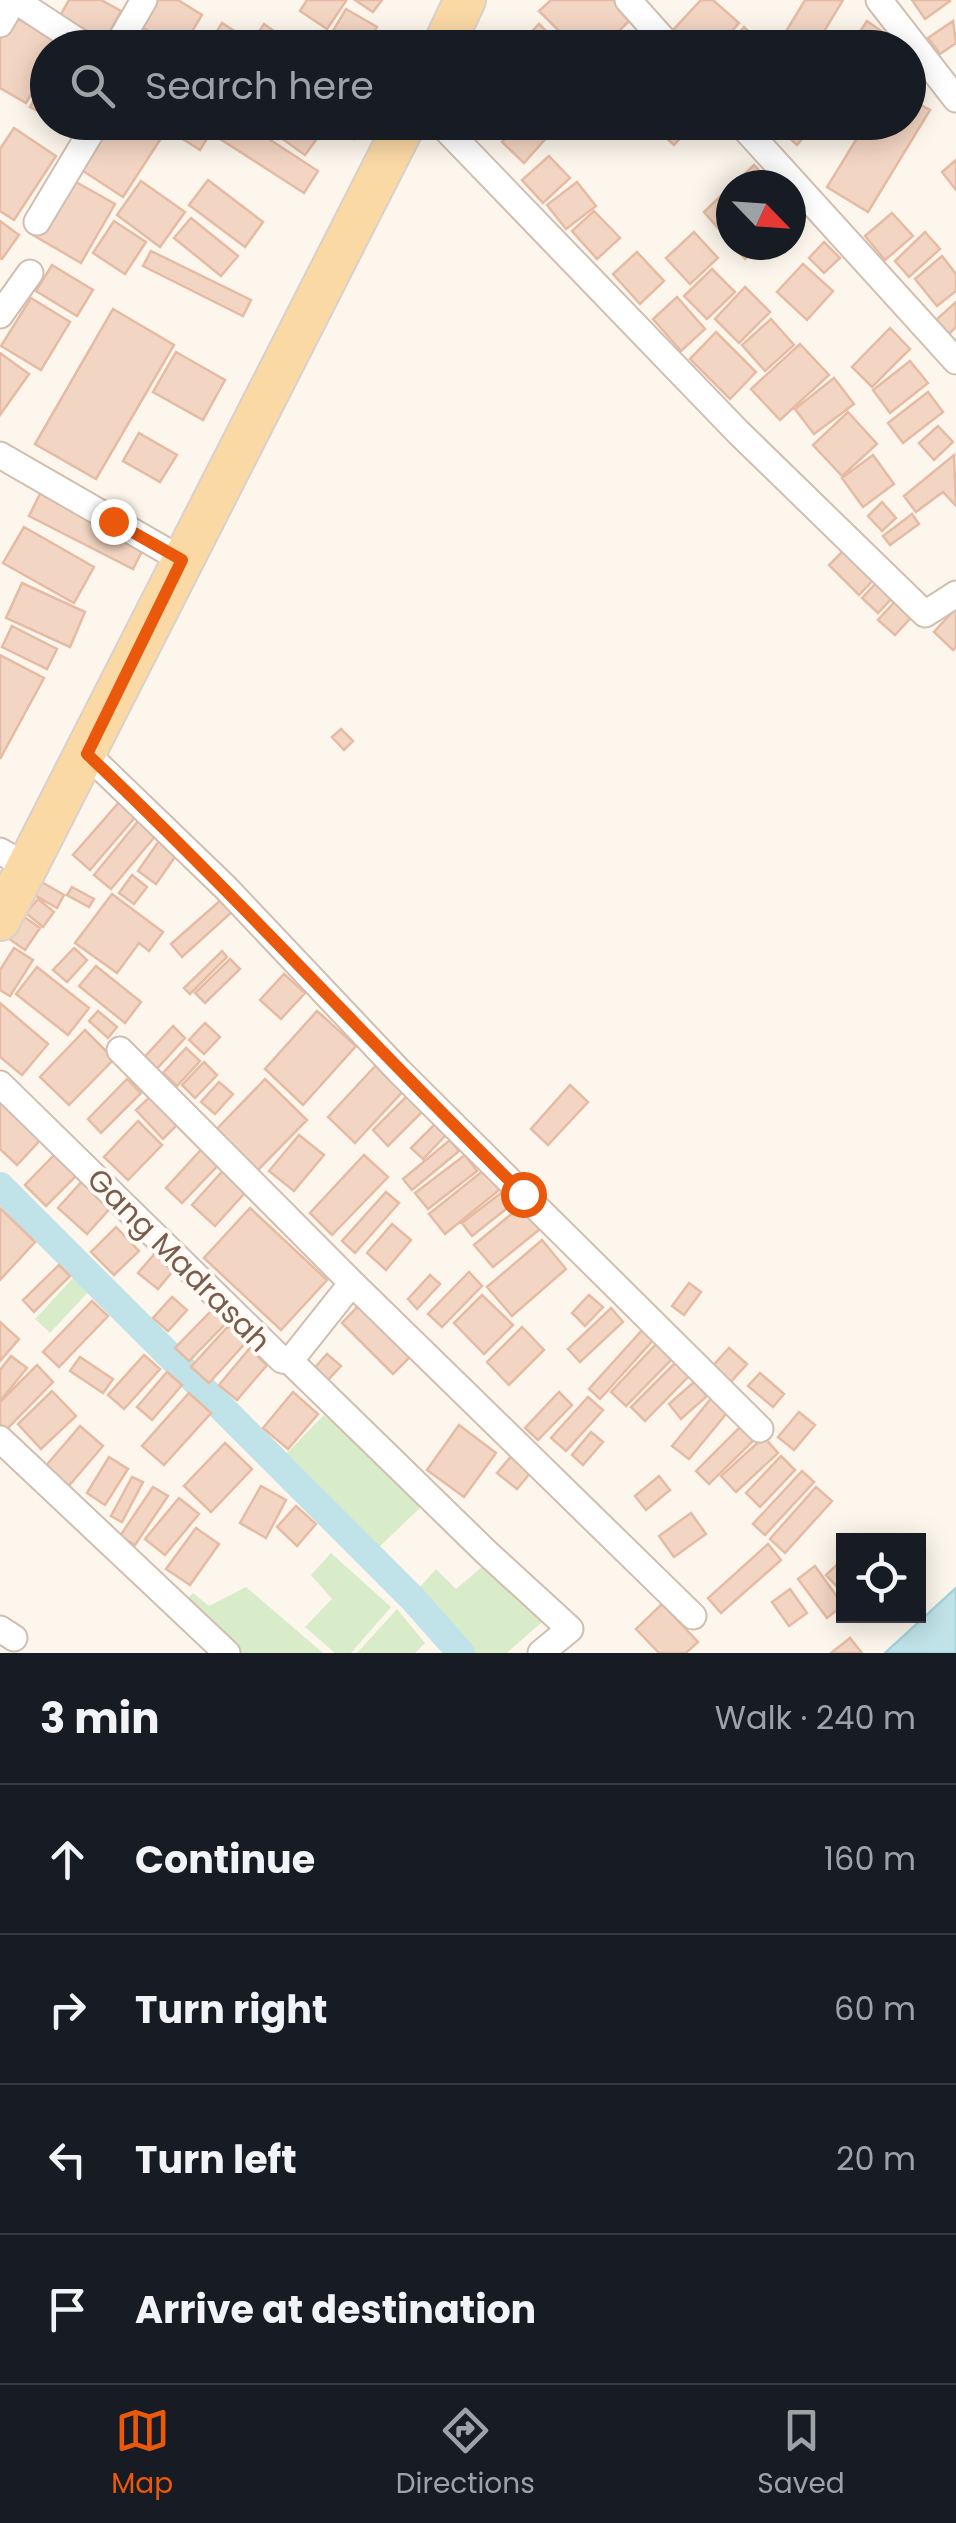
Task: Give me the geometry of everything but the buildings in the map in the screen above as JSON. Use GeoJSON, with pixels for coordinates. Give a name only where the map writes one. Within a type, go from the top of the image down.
{"type":"FeatureCollection","features":[{"type":"Feature","properties":{"kind":"main road"},"geometry":{"type":"LineString","coordinates":[[451,30],[465,0]]}},
{"type":"Feature","properties":{"kind":"main road"},"geometry":{"type":"LineString","coordinates":[[0,920],[13,859],[87,754],[397,140]]}},
{"type":"Feature","properties":{"kind":"street"},"geometry":{"type":"LineString","coordinates":[[0,24],[14,0],[60,30]]}},
{"type":"Feature","properties":{"kind":"street"},"geometry":{"type":"LineString","coordinates":[[126,30],[144,0]]}},
{"type":"Feature","properties":{"kind":"street"},"geometry":{"type":"LineString","coordinates":[[628,0],[655,30]]}},
{"type":"Feature","properties":{"kind":"street"},"geometry":{"type":"LineString","coordinates":[[879,0],[903,30]]}},
{"type":"Feature","properties":{"kind":"street"},"geometry":{"type":"LineString","coordinates":[[926,60],[956,98]]}},
{"type":"Feature","properties":{"kind":"street"},"geometry":{"type":"LineString","coordinates":[[37,222],[86,140]]}},
{"type":"Feature","properties":{"kind":"street"},"geometry":{"type":"LineString","coordinates":[[455,140],[738,432],[925,614],[956,594]]}},
{"type":"Feature","properties":{"kind":"street"},"geometry":{"type":"LineString","coordinates":[[755,140],[956,361]]}},
{"type":"Feature","properties":{"kind":"street"},"geometry":{"type":"LineString","coordinates":[[0,315],[30,273]]}},
{"type":"Feature","properties":{"kind":"street"},"geometry":{"type":"LineString","coordinates":[[0,455],[182,560]]}},
{"type":"Feature","properties":{"kind":"street"},"geometry":{"type":"LineString","coordinates":[[87,754],[226,888],[399,1071],[760,1428]]}},
{"type":"Feature","properties":{"kind":"street"},"geometry":{"type":"LineString","coordinates":[[120,1050],[693,1616]]}},
{"type":"Feature","properties":{"kind":"street","name":"Gang Madrasah"},"geometry":{"type":"LineString","coordinates":[[0,1084],[282,1360],[290,1360],[352,1283]]}},
{"type":"Feature","properties":{"kind":"street"},"geometry":{"type":"LineString","coordinates":[[290,1360],[570,1629],[542,1653]]}},
{"type":"Feature","properties":{"kind":"street"},"geometry":{"type":"LineString","coordinates":[[0,1439],[227,1653]]}},
{"type":"Feature","properties":{"kind":"green space"},"geometry":{"type":"Polygon","coordinates":[[[75,1276],[90,1290],[50,1333],[35,1319],[75,1276]]]}},
{"type":"Feature","properties":{"kind":"green space"},"geometry":{"type":"Polygon","coordinates":[[[324,1415],[422,1506],[375,1551],[282,1458],[324,1415]]]}},
{"type":"Feature","properties":{"kind":"green space"},"geometry":{"type":"Polygon","coordinates":[[[331,1553],[391,1607],[351,1653],[335,1653],[305,1627],[332,1599],[311,1575],[331,1553]]]}},
{"type":"Feature","properties":{"kind":"green space"},"geometry":{"type":"Polygon","coordinates":[[[482,1567],[542,1622],[507,1653],[475,1653],[419,1588],[436,1569],[456,1589],[482,1567]]]}},
{"type":"Feature","properties":{"kind":"green space"},"geometry":{"type":"Polygon","coordinates":[[[246,1587],[323,1653],[236,1653],[183,1604],[193,1593],[209,1606],[246,1587]]]}},
{"type":"Feature","properties":{"kind":"green space"},"geometry":{"type":"Polygon","coordinates":[[[397,1609],[425,1643],[415,1653],[357,1653],[397,1609]]]}},
{"type":"Feature","properties":{"kind":"water"},"geometry":{"type":"Polygon","coordinates":[[[956,1588],[956,1653],[885,1653],[918,1623],[926,1623],[926,1615],[956,1588]]]}},
{"type":"Feature","properties":{"kind":"waterway"},"geometry":{"type":"LineString","coordinates":[[0,1186],[413,1599],[461,1653]]}},
{"type":"Feature","properties":{"kind":"route"},"geometry":{"type":"LineString","coordinates":[[113,521],[182,560],[87,754],[226,888],[399,1071],[523,1194]]}}]}
